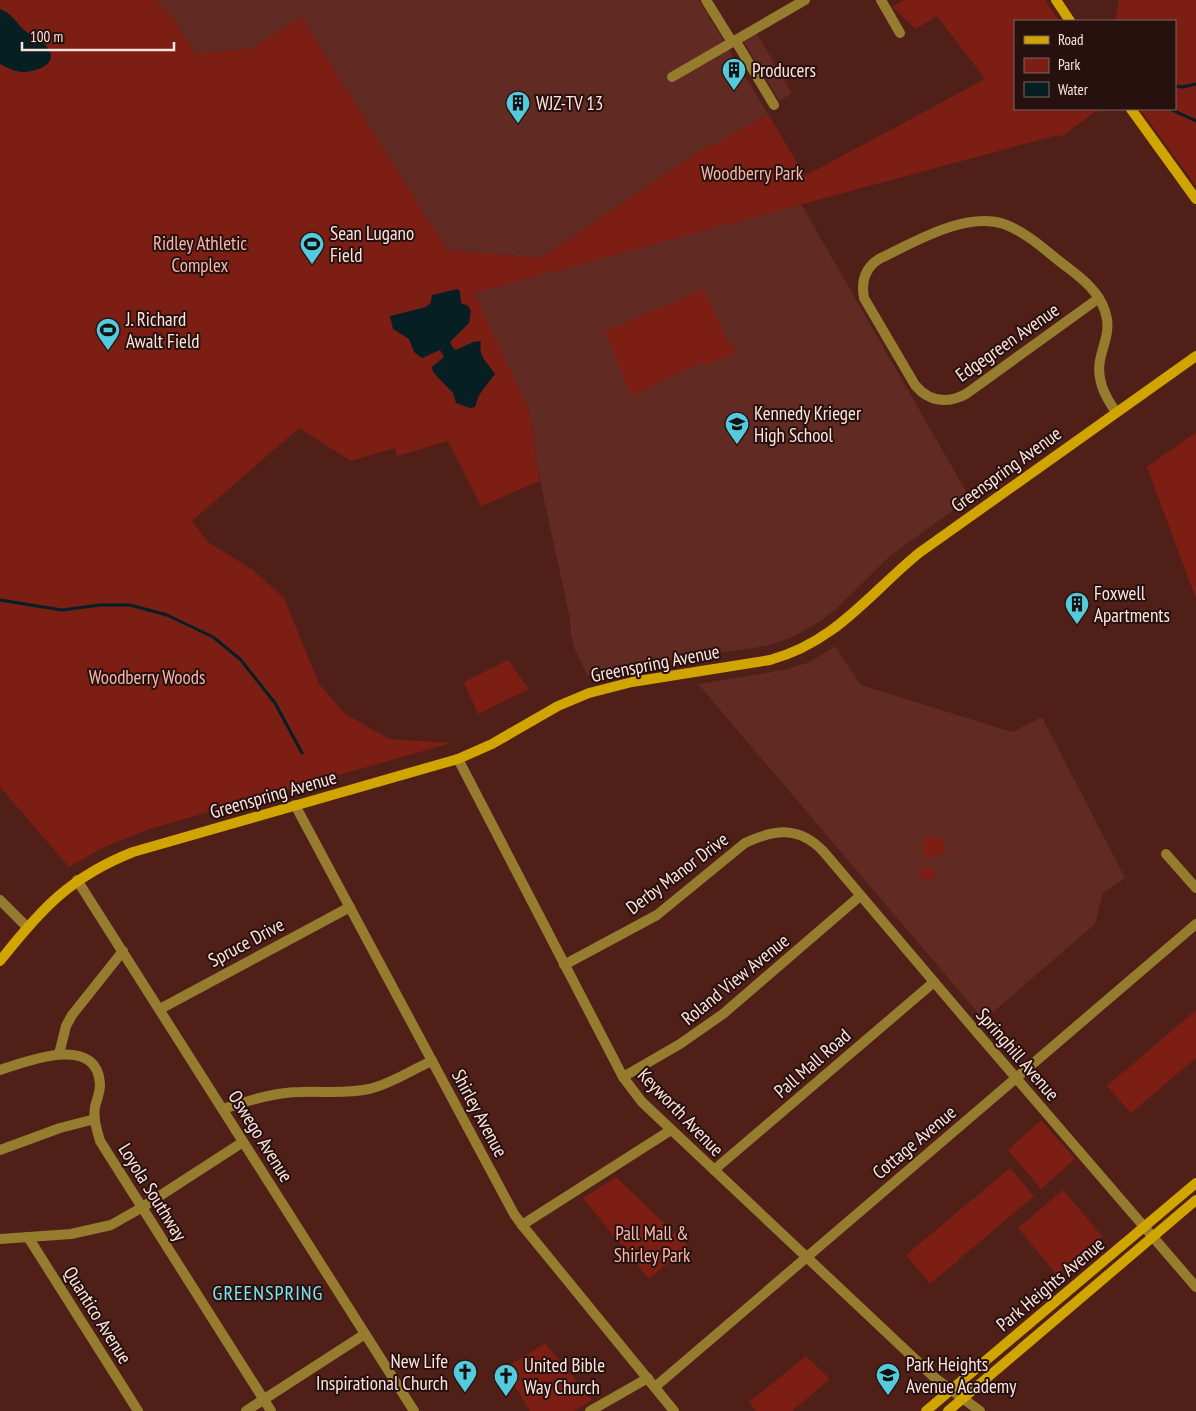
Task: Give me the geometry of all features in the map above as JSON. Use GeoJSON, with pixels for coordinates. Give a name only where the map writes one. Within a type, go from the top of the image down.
{"type":"FeatureCollection","features":[{"type":"Feature","properties":{"kind":"main road"},"geometry":{"type":"LineString","coordinates":[[1056,0],[1069,20]]}},
{"type":"Feature","properties":{"kind":"main road"},"geometry":{"type":"LineString","coordinates":[[1132,110],[1196,198]]}},
{"type":"Feature","properties":{"kind":"main road","name":"Greenspring Avenue"},"geometry":{"type":"LineString","coordinates":[[0,961],[42,910],[78,880],[98,868],[133,852],[458,759],[492,744],[558,706],[589,693],[632,682],[770,660],[804,648],[846,620],[919,552],[1196,356]]}},
{"type":"Feature","properties":{"kind":"main road","name":"Park Heights Avenue"},"geometry":{"type":"LineString","coordinates":[[926,1411],[1196,1183]]}},
{"type":"Feature","properties":{"kind":"main road","name":"Park Heights Avenue"},"geometry":{"type":"LineString","coordinates":[[948,1411],[1196,1200]]}},
{"type":"Feature","properties":{"kind":"street"},"geometry":{"type":"LineString","coordinates":[[706,0],[774,105]]}},
{"type":"Feature","properties":{"kind":"street"},"geometry":{"type":"LineString","coordinates":[[672,76],[806,0]]}},
{"type":"Feature","properties":{"kind":"street"},"geometry":{"type":"LineString","coordinates":[[881,0],[900,32]]}},
{"type":"Feature","properties":{"kind":"street","name":"Edgegreen Avenue"},"geometry":{"type":"LineString","coordinates":[[982,221],[1003,224],[1025,235],[1080,277],[1099,298],[966,394],[949,401],[929,398],[915,385],[864,298],[862,289],[866,271],[879,259],[943,230],[968,222],[982,221]]}},
{"type":"Feature","properties":{"kind":"street"},"geometry":{"type":"LineString","coordinates":[[1099,298],[1108,326],[1100,363],[1100,380],[1106,398],[1116,412]]}},
{"type":"Feature","properties":{"kind":"street","name":"Keyworth Avenue"},"geometry":{"type":"LineString","coordinates":[[458,759],[623,1077],[642,1102],[935,1378],[980,1411]]}},
{"type":"Feature","properties":{"kind":"street","name":"Shirley Avenue"},"geometry":{"type":"LineString","coordinates":[[295,805],[522,1226],[674,1411]]}},
{"type":"Feature","properties":{"kind":"street","name":"Derby Manor Drive"},"geometry":{"type":"LineString","coordinates":[[564,965],[657,915],[732,853],[751,841],[768,834],[789,832],[808,838],[815,843]]}},
{"type":"Feature","properties":{"kind":"street","name":"Springhill Avenue"},"geometry":{"type":"LineString","coordinates":[[815,843],[1196,1287]]}},
{"type":"Feature","properties":{"kind":"street"},"geometry":{"type":"LineString","coordinates":[[1166,854],[1196,888]]}},
{"type":"Feature","properties":{"kind":"street","name":"Oswego Avenue"},"geometry":{"type":"LineString","coordinates":[[78,880],[414,1411]]}},
{"type":"Feature","properties":{"kind":"street","name":"Roland View Avenue"},"geometry":{"type":"LineString","coordinates":[[623,1077],[717,1020],[860,896]]}},
{"type":"Feature","properties":{"kind":"street"},"geometry":{"type":"LineString","coordinates":[[0,900],[27,927]]}},
{"type":"Feature","properties":{"kind":"street","name":"Spruce Drive"},"geometry":{"type":"LineString","coordinates":[[160,1009],[350,907]]}},
{"type":"Feature","properties":{"kind":"street","name":"Cottage Avenue"},"geometry":{"type":"LineString","coordinates":[[655,1387],[1196,924]]}},
{"type":"Feature","properties":{"kind":"street"},"geometry":{"type":"LineString","coordinates":[[59,1054],[66,1026],[72,1015],[123,951]]}},
{"type":"Feature","properties":{"kind":"street","name":"Pall Mall Road"},"geometry":{"type":"LineString","coordinates":[[714,1170],[934,982]]}},
{"type":"Feature","properties":{"kind":"street","name":"Loyola Southway"},"geometry":{"type":"LineString","coordinates":[[0,1070],[20,1063],[59,1054],[83,1057],[97,1071],[100,1087],[95,1108],[95,1119],[100,1141],[270,1411]]}},
{"type":"Feature","properties":{"kind":"street"},"geometry":{"type":"LineString","coordinates":[[223,1109],[250,1100],[284,1093],[368,1090],[432,1061]]}},
{"type":"Feature","properties":{"kind":"street"},"geometry":{"type":"LineString","coordinates":[[0,1150],[60,1128],[95,1119]]}},
{"type":"Feature","properties":{"kind":"street"},"geometry":{"type":"LineString","coordinates":[[522,1226],[671,1130]]}},
{"type":"Feature","properties":{"kind":"street"},"geometry":{"type":"LineString","coordinates":[[0,1239],[71,1234],[89,1231],[122,1220],[243,1142]]}},
{"type":"Feature","properties":{"kind":"street","name":"Quantico Avenue"},"geometry":{"type":"LineString","coordinates":[[28,1237],[138,1411]]}},
{"type":"Feature","properties":{"kind":"street"},"geometry":{"type":"LineString","coordinates":[[246,1411],[365,1334]]}},
{"type":"Feature","properties":{"kind":"street"},"geometry":{"type":"LineString","coordinates":[[590,1411],[648,1378]]}},
{"type":"Feature","properties":{"kind":"shaded area"},"geometry":{"type":"Polygon","coordinates":[[[155,0],[699,0],[768,114],[709,148],[707,146],[541,258],[447,250],[301,17],[253,48],[196,54],[168,11],[155,0]]]}},
{"type":"Feature","properties":{"kind":"shaded area"},"geometry":{"type":"Polygon","coordinates":[[[754,29],[792,93],[781,100],[778,99],[741,37],[754,29]]]}},
{"type":"Feature","properties":{"kind":"shaded area","name":"Kennedy Krieger High School"},"geometry":{"type":"Polygon","coordinates":[[[801,204],[970,498],[890,556],[836,609],[795,636],[767,646],[633,665],[588,676],[575,650],[571,635],[570,619],[540,481],[529,410],[473,293],[801,204]]]}},
{"type":"Feature","properties":{"kind":"shaded area"},"geometry":{"type":"Polygon","coordinates":[[[835,646],[861,685],[1012,732],[1042,717],[1125,878],[1103,893],[1095,924],[984,1020],[698,684],[784,670],[810,662],[835,646]]]}},
{"type":"Feature","properties":{"kind":"green space"},"geometry":{"type":"Polygon","coordinates":[[[0,0],[155,0],[168,11],[196,54],[253,48],[301,17],[447,250],[541,258],[708,145],[709,147],[768,114],[805,176],[985,79],[937,16],[916,29],[892,7],[904,0],[1045,0],[1058,20],[1014,20],[1014,110],[1098,110],[1061,137],[1058,135],[474,293],[529,410],[540,481],[481,506],[448,441],[397,456],[395,448],[351,461],[299,428],[192,521],[208,542],[253,570],[284,598],[319,684],[344,713],[389,739],[451,743],[146,830],[102,848],[69,867],[0,787],[0,0]]]}},
{"type":"Feature","properties":{"kind":"green space"},"geometry":{"type":"Polygon","coordinates":[[[1119,0],[1196,0],[1196,186],[1141,110],[1176,110],[1176,20],[1115,20],[1119,0]]]}},
{"type":"Feature","properties":{"kind":"green space"},"geometry":{"type":"Polygon","coordinates":[[[704,289],[729,344],[737,350],[705,366],[703,362],[631,396],[605,331],[704,289]]]}},
{"type":"Feature","properties":{"kind":"green space"},"geometry":{"type":"Polygon","coordinates":[[[1196,432],[1196,599],[1147,467],[1196,432]]]}},
{"type":"Feature","properties":{"kind":"green space"},"geometry":{"type":"Polygon","coordinates":[[[508,660],[529,689],[478,714],[464,682],[508,660]]]}},
{"type":"Feature","properties":{"kind":"green space"},"geometry":{"type":"Polygon","coordinates":[[[927,836],[934,837],[937,840],[942,838],[945,842],[944,847],[947,850],[941,855],[939,853],[935,857],[925,858],[923,855],[923,840],[927,836]]]}},
{"type":"Feature","properties":{"kind":"green space"},"geometry":{"type":"Polygon","coordinates":[[[922,868],[931,868],[933,871],[933,881],[922,879],[919,874],[922,868]]]}},
{"type":"Feature","properties":{"kind":"green space"},"geometry":{"type":"Polygon","coordinates":[[[1196,1010],[1196,1058],[1131,1113],[1107,1086],[1196,1010]]]}},
{"type":"Feature","properties":{"kind":"green space"},"geometry":{"type":"Polygon","coordinates":[[[1041,1120],[1075,1159],[1041,1189],[1008,1150],[1041,1120]]]}},
{"type":"Feature","properties":{"kind":"green space"},"geometry":{"type":"Polygon","coordinates":[[[1010,1168],[1034,1196],[930,1284],[906,1255],[1010,1168]]]}},
{"type":"Feature","properties":{"kind":"green space","name":"Pall Mall & Shirley Park"},"geometry":{"type":"Polygon","coordinates":[[[616,1177],[688,1246],[649,1279],[583,1198],[616,1177]]]}},
{"type":"Feature","properties":{"kind":"green space"},"geometry":{"type":"Polygon","coordinates":[[[1063,1190],[1102,1236],[1057,1275],[1018,1228],[1063,1190]]]}},
{"type":"Feature","properties":{"kind":"green space"},"geometry":{"type":"Polygon","coordinates":[[[545,1343],[592,1400],[574,1411],[530,1411],[504,1369],[545,1343]]]}},
{"type":"Feature","properties":{"kind":"green space"},"geometry":{"type":"Polygon","coordinates":[[[806,1356],[830,1379],[792,1411],[756,1411],[749,1402],[806,1356]]]}},
{"type":"Feature","properties":{"kind":"water"},"geometry":{"type":"Polygon","coordinates":[[[0,9],[10,15],[26,32],[46,46],[51,56],[47,64],[32,71],[22,72],[0,64],[0,9]]]}},
{"type":"Feature","properties":{"kind":"water"},"geometry":{"type":"Polygon","coordinates":[[[458,289],[461,303],[468,306],[471,311],[469,323],[450,342],[456,350],[473,342],[481,341],[482,355],[495,374],[479,395],[475,407],[470,408],[456,403],[453,393],[433,372],[432,367],[444,357],[440,350],[422,358],[414,352],[409,339],[393,329],[390,316],[426,307],[431,302],[432,295],[458,289]]]}},
{"type":"Feature","properties":{"kind":"waterway"},"geometry":{"type":"LineString","coordinates":[[1176,86],[1183,87],[1196,84]]}},
{"type":"Feature","properties":{"kind":"waterway"},"geometry":{"type":"LineString","coordinates":[[1172,110],[1196,121]]}},
{"type":"Feature","properties":{"kind":"waterway"},"geometry":{"type":"LineString","coordinates":[[0,600],[62,610],[100,605],[130,605],[167,615],[213,637],[240,659],[275,703],[302,753]]}},
{"type":"Feature","properties":{"kind":"place","name":"Producers"},"geometry":{"type":"Point","coordinates":[734,91]}},
{"type":"Feature","properties":{"kind":"place","name":"WJZ-TV 13"},"geometry":{"type":"Point","coordinates":[518,124]}},
{"type":"Feature","properties":{"kind":"place","name":"Sean Lugano Field"},"geometry":{"type":"Point","coordinates":[312,265]}},
{"type":"Feature","properties":{"kind":"place","name":"J. Richard Awalt Field"},"geometry":{"type":"Point","coordinates":[108,351]}},
{"type":"Feature","properties":{"kind":"place","name":"Kennedy Krieger High School"},"geometry":{"type":"Point","coordinates":[737,445]}},
{"type":"Feature","properties":{"kind":"place","name":"Foxwell Apartments"},"geometry":{"type":"Point","coordinates":[1077,625]}},
{"type":"Feature","properties":{"kind":"place","name":"New Life Inspirational Church"},"geometry":{"type":"Point","coordinates":[465,1393]}},
{"type":"Feature","properties":{"kind":"place","name":"Park Heights Avenue Academy"},"geometry":{"type":"Point","coordinates":[888,1396]}},
{"type":"Feature","properties":{"kind":"place","name":"United Bible Way Church"},"geometry":{"type":"Point","coordinates":[506,1397]}},
{"type":"Feature","properties":{"kind":"district","name":"GREENSPRING"},"geometry":{"type":"Point","coordinates":[268,1293]}},
{"type":"Feature","properties":{"kind":"park label","name":"Woodberry Park"},"geometry":{"type":"Point","coordinates":[752,173]}},
{"type":"Feature","properties":{"kind":"park label","name":"Ridley Athletic Complex"},"geometry":{"type":"Point","coordinates":[200,254]}},
{"type":"Feature","properties":{"kind":"park label","name":"Woodberry Woods"},"geometry":{"type":"Point","coordinates":[147,677]}}]}
